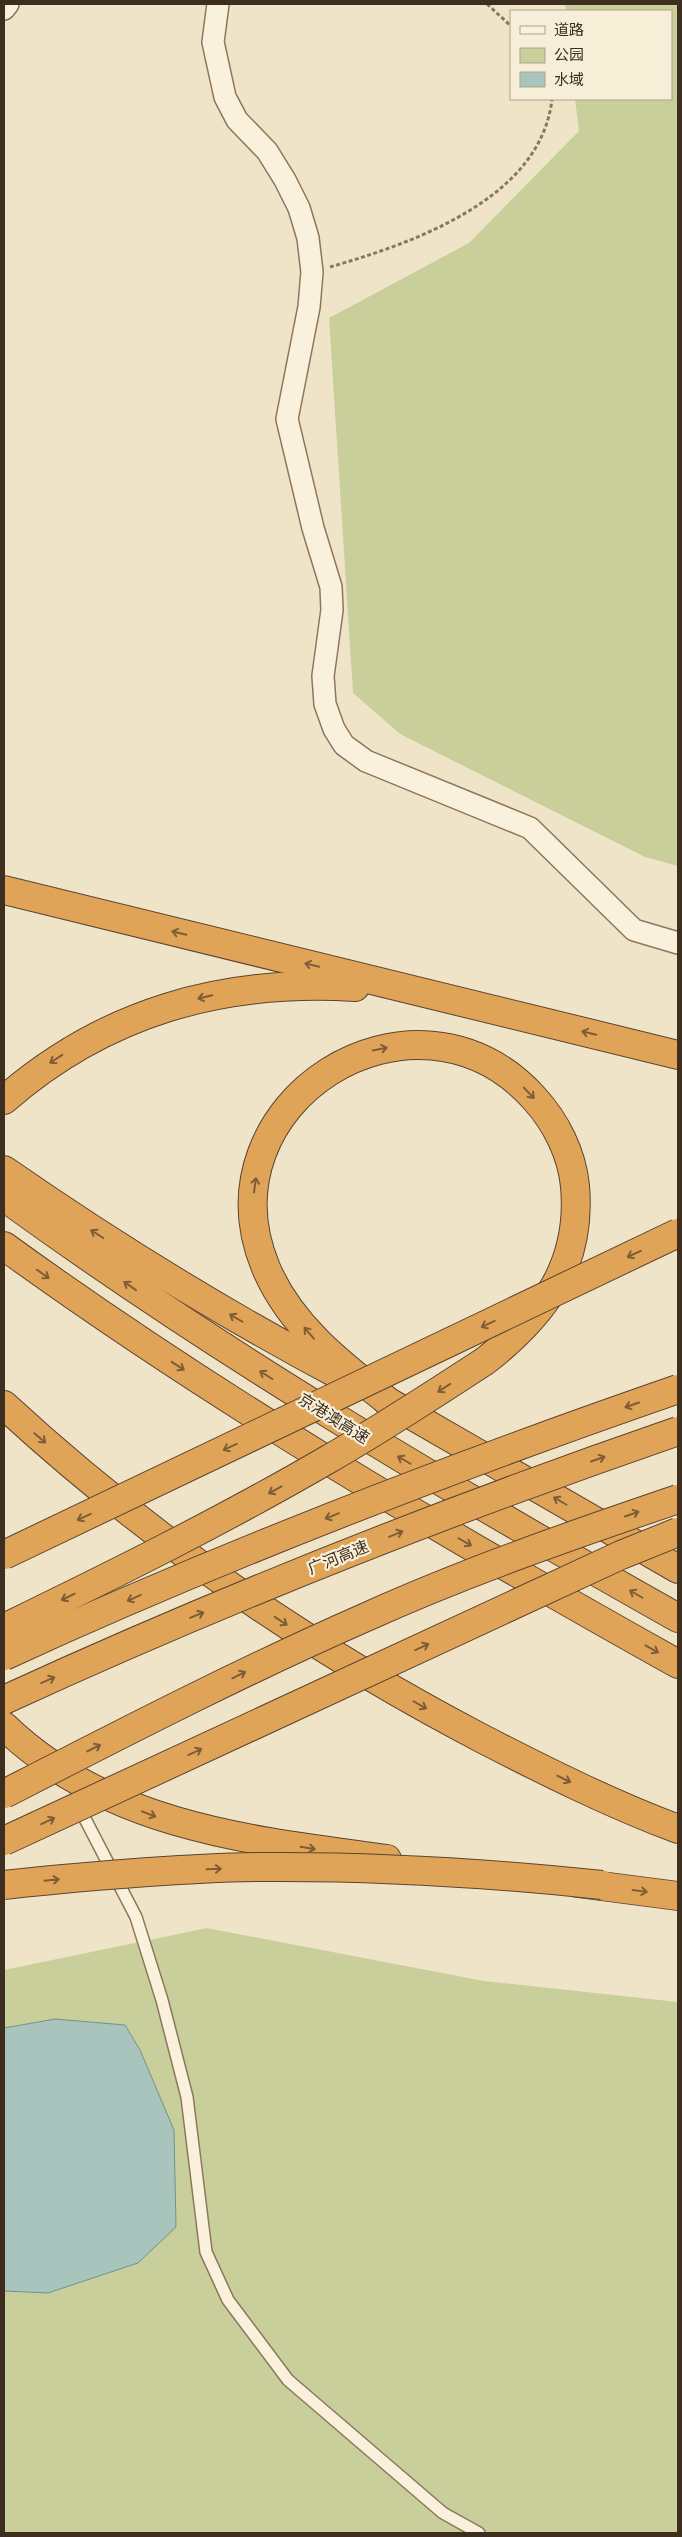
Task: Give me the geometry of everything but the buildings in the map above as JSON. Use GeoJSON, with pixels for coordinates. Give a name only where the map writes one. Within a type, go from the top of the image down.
{"type":"FeatureCollection","features":[{"type":"Feature","properties":{"kind":"highway"},"geometry":{"type":"LineString","coordinates":[[4,890],[678,1054]]}},
{"type":"Feature","properties":{"kind":"highway"},"geometry":{"type":"LineString","coordinates":[[4,1100],[55,1059],[117,1025],[183,1001],[253,989],[314,986],[384,989],[470,1004]]}},
{"type":"Feature","properties":{"kind":"highway"},"geometry":{"type":"LineString","coordinates":[[4,1628],[166,1549],[256,1500],[399,1416],[484,1361],[518,1334],[533,1318],[557,1284],[565,1264],[576,1224],[576,1203],[570,1162],[563,1142],[549,1117],[527,1090],[499,1069],[474,1056],[454,1050],[412,1045],[391,1047],[351,1058],[332,1068],[309,1085],[285,1110],[265,1147],[254,1187],[255,1229],[267,1270],[288,1306],[314,1338],[385,1399]]}},
{"type":"Feature","properties":{"kind":"highway"},"geometry":{"type":"LineString","coordinates":[[4,1170],[82,1224],[181,1286],[282,1345],[385,1399],[678,1569]]}},
{"type":"Feature","properties":{"kind":"highway","name":"京港澳高速"},"geometry":{"type":"LineString","coordinates":[[4,1197],[157,1304],[263,1374],[363,1436],[678,1618]]}},
{"type":"Feature","properties":{"kind":"highway"},"geometry":{"type":"LineString","coordinates":[[4,1555],[678,1234]]}},
{"type":"Feature","properties":{"kind":"highway"},"geometry":{"type":"LineString","coordinates":[[4,1246],[142,1343],[242,1408],[342,1470],[678,1664]]}},
{"type":"Feature","properties":{"kind":"highway"},"geometry":{"type":"LineString","coordinates":[[4,1656],[175,1580],[410,1485],[678,1389]]}},
{"type":"Feature","properties":{"kind":"highway"},"geometry":{"type":"LineString","coordinates":[[4,1405],[91,1481],[157,1533],[224,1583],[302,1635],[365,1674],[504,1750],[588,1791],[678,1829]]}},
{"type":"Feature","properties":{"kind":"highway","name":"广河高速"},"geometry":{"type":"LineString","coordinates":[[4,1700],[190,1617],[325,1562],[443,1516],[678,1431]]}},
{"type":"Feature","properties":{"kind":"highway"},"geometry":{"type":"LineString","coordinates":[[4,1794],[207,1691],[365,1617],[552,1542],[678,1499]]}},
{"type":"Feature","properties":{"kind":"highway"},"geometry":{"type":"LineString","coordinates":[[4,1841],[621,1555],[678,1532]]}},
{"type":"Feature","properties":{"kind":"highway"},"geometry":{"type":"LineString","coordinates":[[4,1726],[35,1752],[95,1790],[160,1818],[194,1827],[334,1852],[678,1896]]}},
{"type":"Feature","properties":{"kind":"highway"},"geometry":{"type":"LineString","coordinates":[[4,1885],[174,1870],[279,1867],[431,1870],[602,1885]]}},
{"type":"Feature","properties":{"kind":"street"},"geometry":{"type":"LineString","coordinates":[[4,9],[8,4]]}},
{"type":"Feature","properties":{"kind":"street"},"geometry":{"type":"LineString","coordinates":[[218,4],[213,42],[225,97],[237,120],[268,151],[299,208],[308,238],[312,272],[309,307],[287,420],[313,528],[331,587],[332,610],[323,676],[325,704],[334,729],[344,745],[366,762],[530,828],[634,930],[678,942]]}},
{"type":"Feature","properties":{"kind":"lane"},"geometry":{"type":"LineString","coordinates":[[82,1813],[136,1917],[162,2000],[187,2097],[206,2252],[228,2300],[288,2380],[443,2513],[479,2533]]}},
{"type":"Feature","properties":{"kind":"path"},"geometry":{"type":"LineString","coordinates":[[487,4],[510,25]]}},
{"type":"Feature","properties":{"kind":"path"},"geometry":{"type":"LineString","coordinates":[[312,272],[357,259],[421,235],[472,209],[515,178],[533,154],[550,118],[552,100]]}},
{"type":"Feature","properties":{"kind":"green space"},"geometry":{"type":"Polygon","coordinates":[[[565,4],[678,4],[678,866],[645,857],[400,734],[353,693],[329,318],[469,243],[579,131],[575,100],[672,100],[672,10],[566,10],[565,4]]]}},
{"type":"Feature","properties":{"kind":"green space"},"geometry":{"type":"Polygon","coordinates":[[[207,1928],[484,1981],[678,2002],[678,2533],[4,2533],[4,2291],[48,2293],[174,2130],[140,2050],[125,2025],[55,2019],[4,2028],[4,1970],[207,1928]]]}},
{"type":"Feature","properties":{"kind":"water"},"geometry":{"type":"Polygon","coordinates":[[[55,2019],[125,2025],[140,2050],[174,2130],[176,2227],[138,2263],[48,2293],[4,2291],[4,2028],[55,2019]]]}}]}
